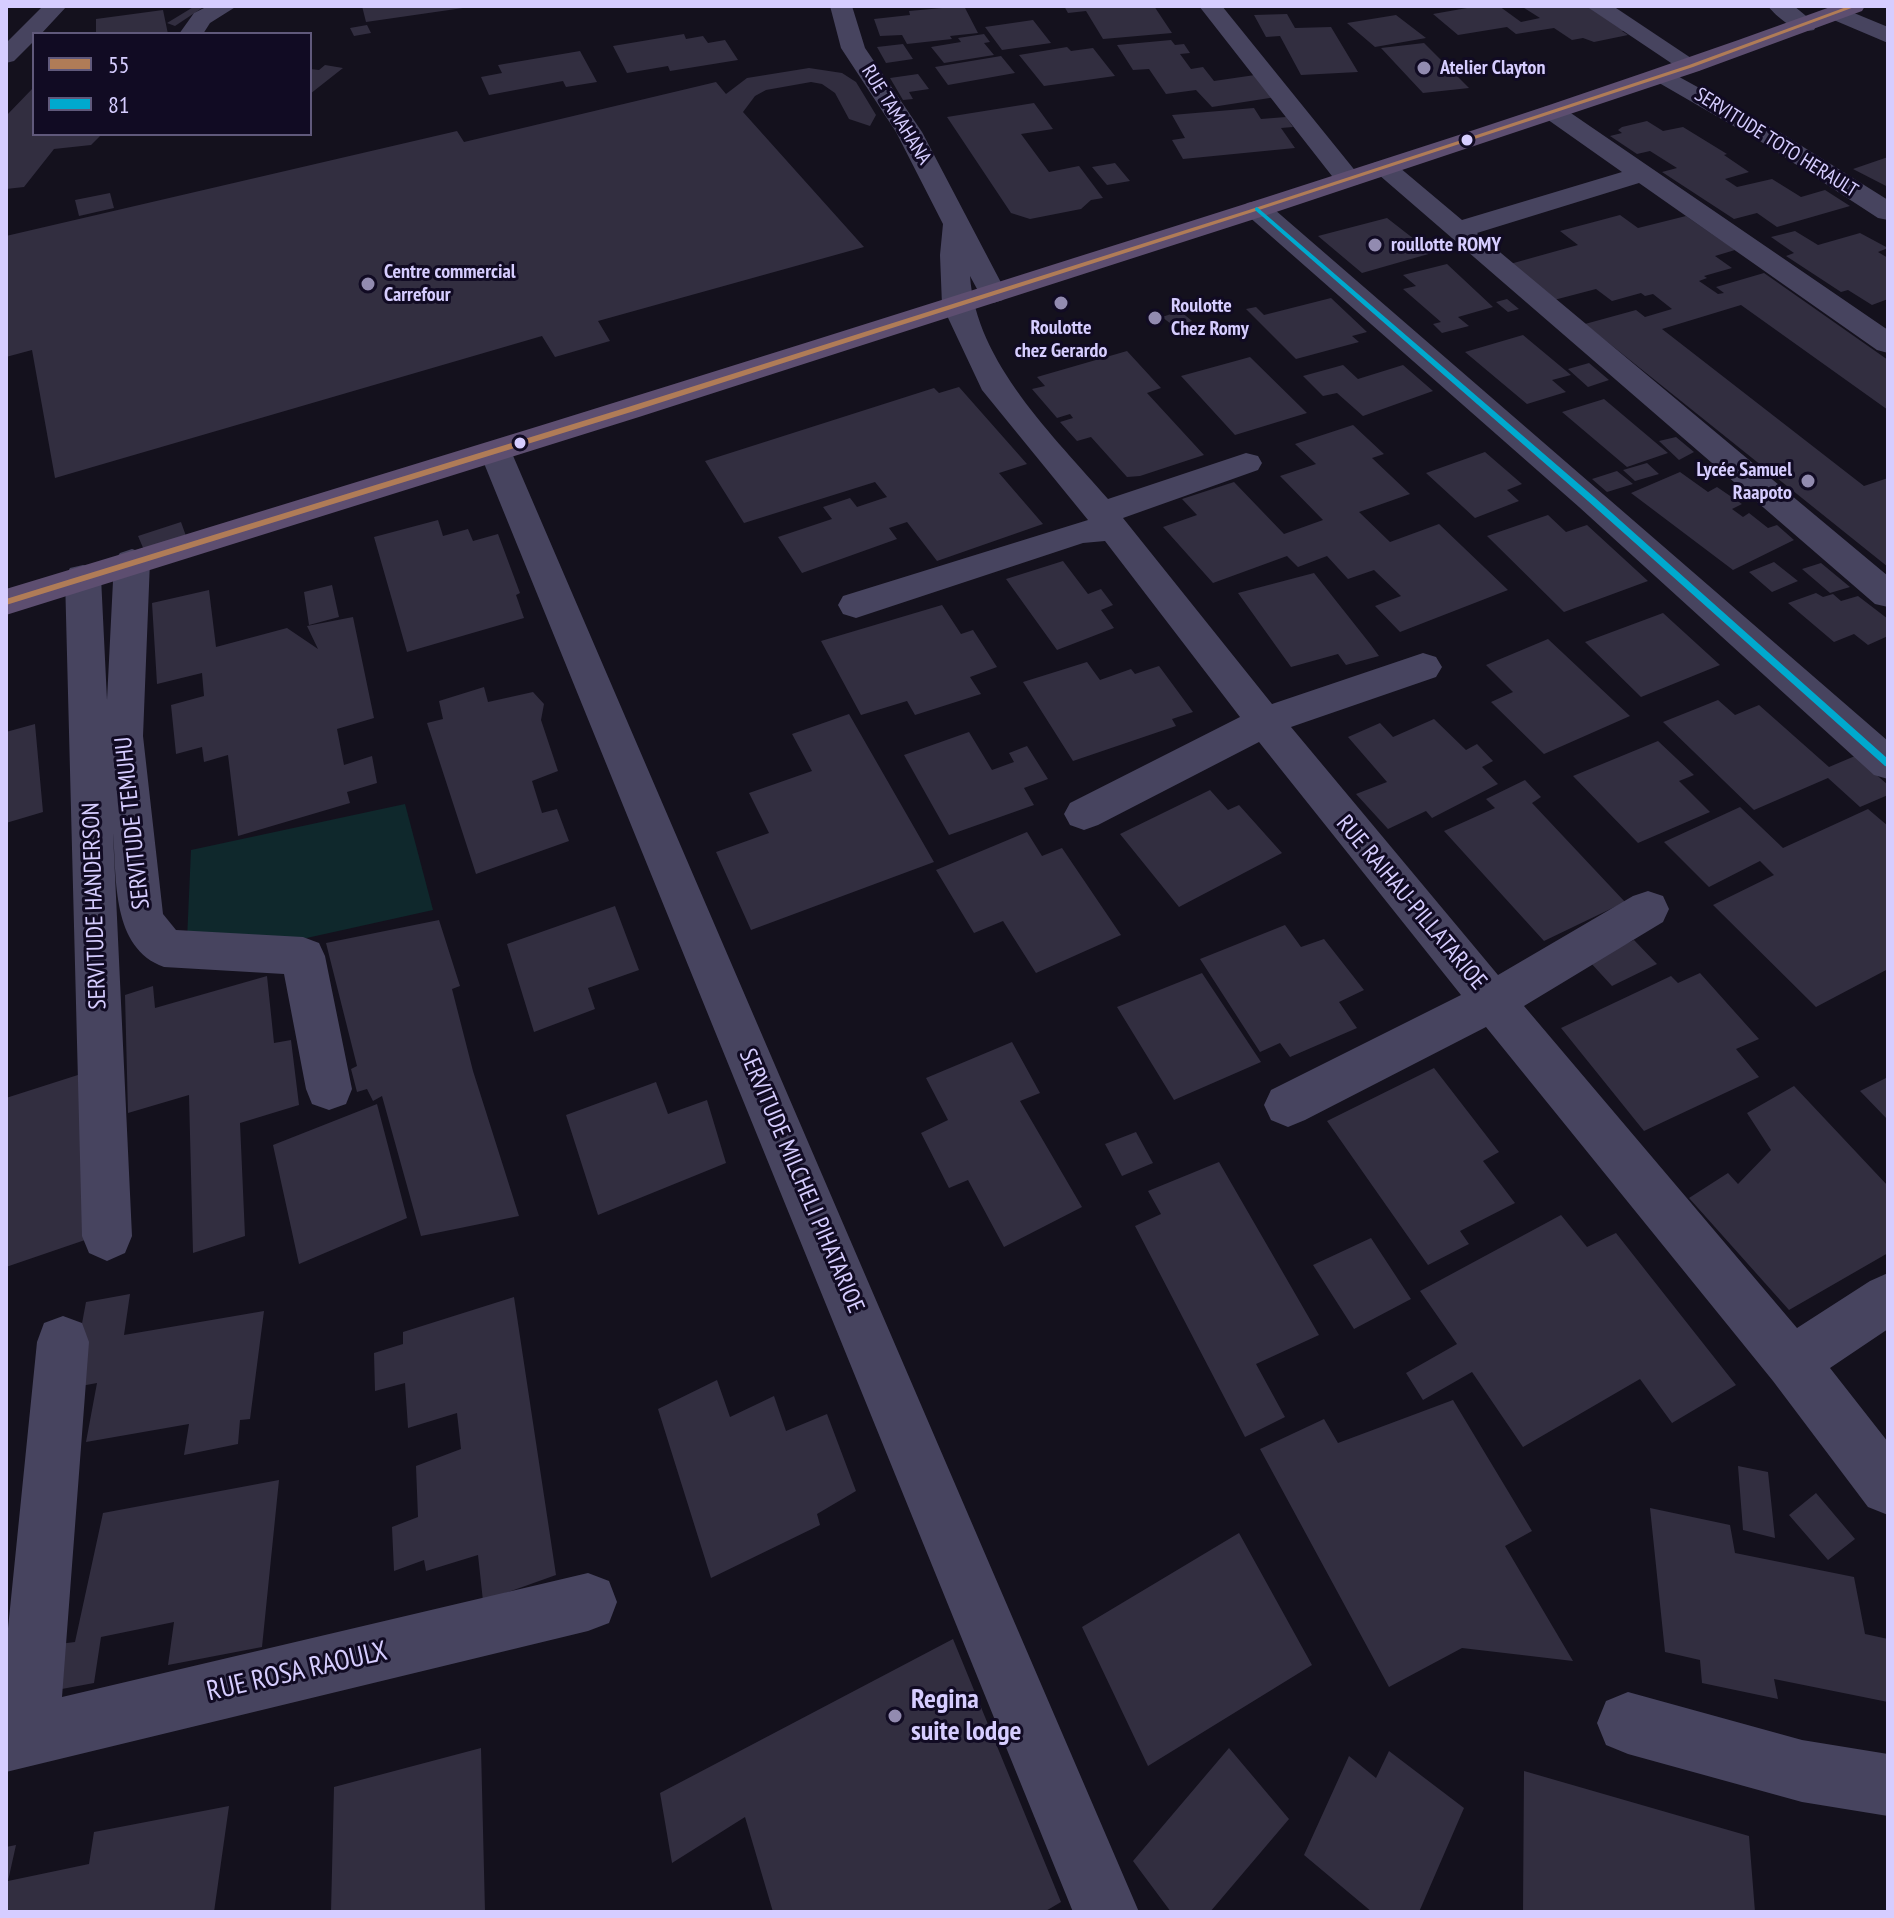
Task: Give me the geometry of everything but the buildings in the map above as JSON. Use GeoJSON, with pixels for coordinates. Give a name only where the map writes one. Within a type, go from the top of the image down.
{"type":"FeatureCollection","features":[{"type":"Feature","properties":{"kind":"main road"},"geometry":{"type":"LineString","coordinates":[[6,602],[975,300],[1553,112],[1845,9]]}},
{"type":"Feature","properties":{"kind":"street"},"geometry":{"type":"LineString","coordinates":[[6,56],[17,34],[56,6]]}},
{"type":"Feature","properties":{"kind":"street"},"geometry":{"type":"LineString","coordinates":[[192,32],[202,18],[226,6]]}},
{"type":"Feature","properties":{"kind":"street","name":"RUE TAMAHANA"},"geometry":{"type":"LineString","coordinates":[[841,6],[853,48],[909,132],[957,222],[954,255],[975,300]]}},
{"type":"Feature","properties":{"kind":"street"},"geometry":{"type":"LineString","coordinates":[[1210,6],[1348,179]]}},
{"type":"Feature","properties":{"kind":"street","name":"SERVITUDE TOTO HERAULT"},"geometry":{"type":"LineString","coordinates":[[1597,6],[1677,70],[1772,138],[1888,212]]}},
{"type":"Feature","properties":{"kind":"street"},"geometry":{"type":"LineString","coordinates":[[1779,6],[1806,25]]}},
{"type":"Feature","properties":{"kind":"street"},"geometry":{"type":"LineString","coordinates":[[1845,9],[1888,36]]}},
{"type":"Feature","properties":{"kind":"street"},"geometry":{"type":"LineString","coordinates":[[1553,112],[1888,344]]}},
{"type":"Feature","properties":{"kind":"street"},"geometry":{"type":"LineString","coordinates":[[1384,168],[1888,595]]}},
{"type":"Feature","properties":{"kind":"street"},"geometry":{"type":"LineString","coordinates":[[1457,230],[1642,174]]}},
{"type":"Feature","properties":{"kind":"street"},"geometry":{"type":"LineString","coordinates":[[1257,209],[1591,499],[1888,764]]}},
{"type":"Feature","properties":{"kind":"street","name":"RUE RAIHAU-PILLATARIOE"},"geometry":{"type":"LineString","coordinates":[[975,300],[998,390],[1108,521],[1333,809],[1792,1362],[1888,1487]]}},
{"type":"Feature","properties":{"kind":"street","name":"SERVITUDE MILCHELI PIHATARIOE"},"geometry":{"type":"LineString","coordinates":[[495,451],[1106,1912]]}},
{"type":"Feature","properties":{"kind":"street"},"geometry":{"type":"LineString","coordinates":[[856,605],[1080,532],[1246,463]]}},
{"type":"Feature","properties":{"kind":"street","name":"SERVITUDE TEMUHU"},"geometry":{"type":"LineString","coordinates":[[132,561],[124,736],[142,920],[164,948],[303,956],[329,1089]]}},
{"type":"Feature","properties":{"kind":"street","name":"SERVITUDE HANDERSON"},"geometry":{"type":"LineString","coordinates":[[83,577],[107,1236]]}},
{"type":"Feature","properties":{"kind":"street"},"geometry":{"type":"LineString","coordinates":[[1084,814],[1266,721],[1423,667]]}},
{"type":"Feature","properties":{"kind":"street"},"geometry":{"type":"LineString","coordinates":[[1288,1105],[1493,1001],[1648,909]]}},
{"type":"Feature","properties":{"kind":"street"},"geometry":{"type":"LineString","coordinates":[[1792,1362],[1888,1299]]}},
{"type":"Feature","properties":{"kind":"street"},"geometry":{"type":"LineString","coordinates":[[17,1739],[63,1342]]}},
{"type":"Feature","properties":{"kind":"street","name":"RUE ROSA RAOULX"},"geometry":{"type":"LineString","coordinates":[[17,1739],[588,1602]]}},
{"type":"Feature","properties":{"kind":"street"},"geometry":{"type":"LineString","coordinates":[[1628,1723],[1802,1771],[1888,1785]]}},
{"type":"Feature","properties":{"kind":"green space"},"geometry":{"type":"Polygon","coordinates":[[[405,804],[433,910],[275,945],[187,940],[191,850],[405,804]]]}},
{"type":"Feature","properties":{"kind":"transit line","name":"55"},"geometry":{"type":"LineString","coordinates":[[6,602],[628,410],[1257,209],[1691,66],[1854,6]]}},
{"type":"Feature","properties":{"kind":"transit line","name":"81"},"geometry":{"type":"LineString","coordinates":[[1257,209],[1591,499],[1888,764]]}},
{"type":"Feature","properties":{"kind":"place","name":"Atelier Clayton"},"geometry":{"type":"Point","coordinates":[1424,68]}},
{"type":"Feature","properties":{"kind":"place","name":"roullotte ROMY"},"geometry":{"type":"Point","coordinates":[1375,245]}},
{"type":"Feature","properties":{"kind":"place","name":"Centre commercial Carrefour"},"geometry":{"type":"Point","coordinates":[368,284]}},
{"type":"Feature","properties":{"kind":"place","name":"Roulotte chez Gerardo"},"geometry":{"type":"Point","coordinates":[1061,303]}},
{"type":"Feature","properties":{"kind":"place","name":"Roulotte Chez Romy"},"geometry":{"type":"Point","coordinates":[1155,318]}},
{"type":"Feature","properties":{"kind":"place","name":"Lycée Samuel Raapoto"},"geometry":{"type":"Point","coordinates":[1808,481]}},
{"type":"Feature","properties":{"kind":"place","name":"Regina suite lodge"},"geometry":{"type":"Point","coordinates":[895,1716]}}]}
